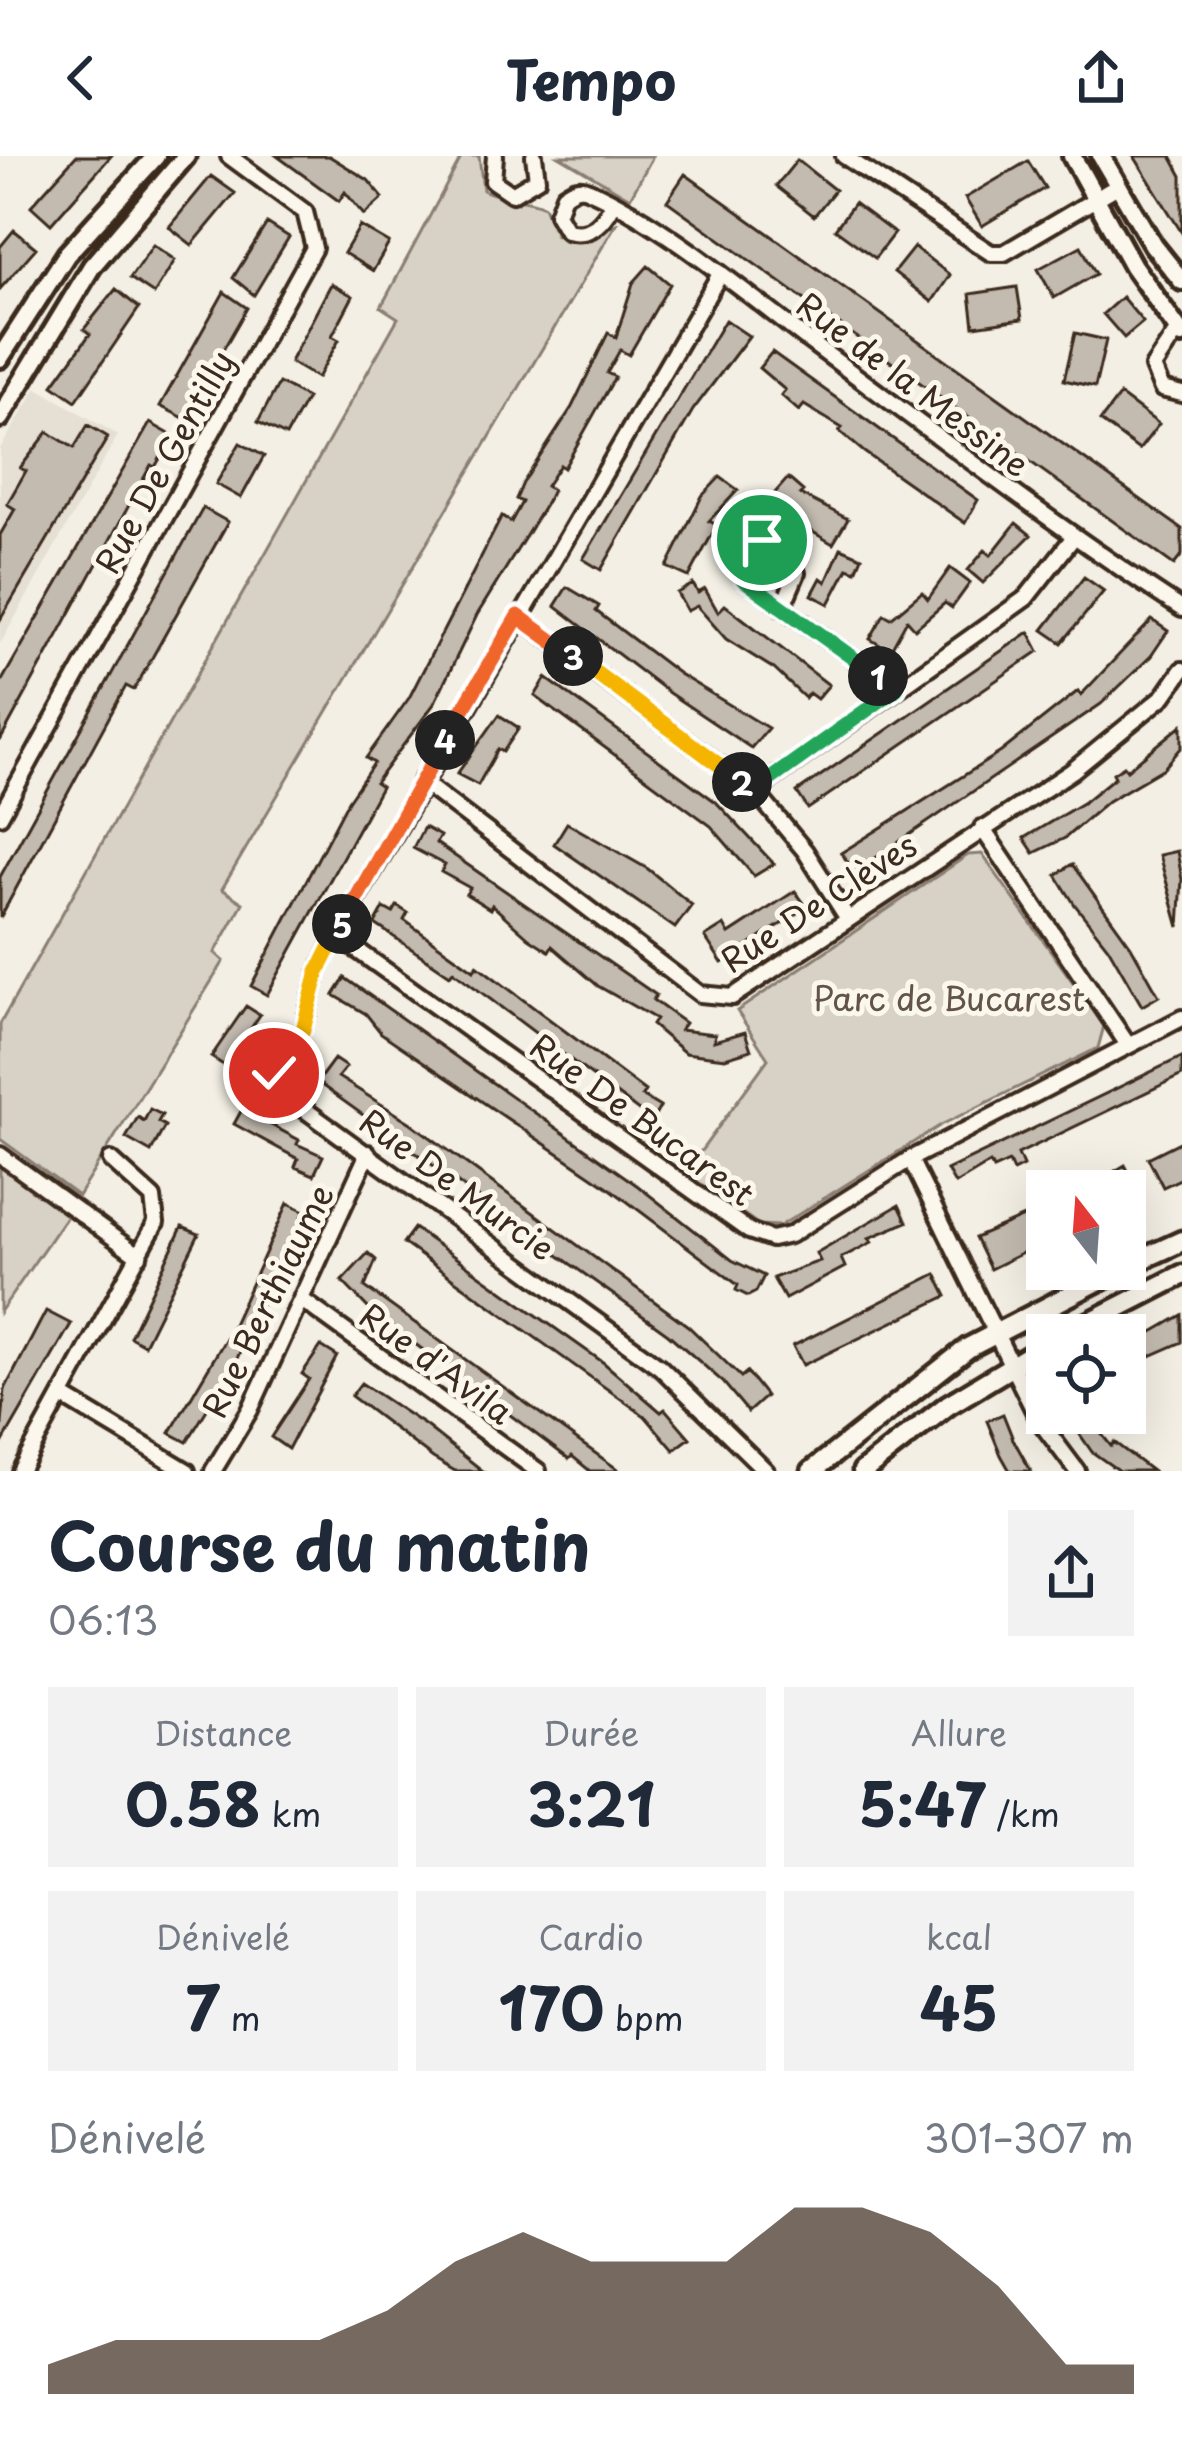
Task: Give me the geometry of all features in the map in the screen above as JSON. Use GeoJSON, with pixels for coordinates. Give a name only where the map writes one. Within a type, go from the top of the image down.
{"type":"FeatureCollection","features":[{"type":"Feature","properties":{"kind":"main road"},"geometry":{"type":"LineString","coordinates":[[1146,1257],[1182,1241]]}},
{"type":"Feature","properties":{"kind":"main road"},"geometry":{"type":"LineString","coordinates":[[1105,1314],[1182,1275]]}},
{"type":"Feature","properties":{"kind":"main road"},"geometry":{"type":"LineString","coordinates":[[812,1471],[904,1394],[994,1333],[1079,1290]]}},
{"type":"Feature","properties":{"kind":"main road"},"geometry":{"type":"LineString","coordinates":[[863,1471],[921,1424],[1026,1357]]}},
{"type":"Feature","properties":{"kind":"street"},"geometry":{"type":"LineString","coordinates":[[0,358],[67,254],[156,156]]}},
{"type":"Feature","properties":{"kind":"street"},"geometry":{"type":"LineString","coordinates":[[0,418],[92,266],[186,156]]}},
{"type":"Feature","properties":{"kind":"street","name":"Rue De Gentilly"},"geometry":{"type":"LineString","coordinates":[[0,816],[314,248],[305,212],[229,156]]}},
{"type":"Feature","properties":{"kind":"street"},"geometry":{"type":"LineString","coordinates":[[495,156],[493,181],[512,194],[537,179],[534,156]]}},
{"type":"Feature","properties":{"kind":"street"},"geometry":{"type":"LineString","coordinates":[[844,156],[991,253],[1004,253],[1116,187]]}},
{"type":"Feature","properties":{"kind":"street"},"geometry":{"type":"LineString","coordinates":[[1072,156],[1180,333],[1153,368],[1162,389],[1182,394]]}},
{"type":"Feature","properties":{"kind":"street"},"geometry":{"type":"LineString","coordinates":[[1101,156],[1116,187],[1182,280]]}},
{"type":"Feature","properties":{"kind":"street","name":"Rue de la Messine"},"geometry":{"type":"LineString","coordinates":[[612,205],[720,274],[1073,538],[1182,609]]}},
{"type":"Feature","properties":{"kind":"street","name":"Rue De Murcie"},"geometry":{"type":"LineString","coordinates":[[720,274],[421,781],[336,935],[318,972],[303,1030],[279,1056],[274,1073],[278,1091],[660,1367],[766,1471]]}},
{"type":"Feature","properties":{"kind":"street"},"geometry":{"type":"LineString","coordinates":[[782,608],[796,573],[790,548],[773,536],[749,556],[743,579],[782,608],[896,689]]}},
{"type":"Feature","properties":{"kind":"street"},"geometry":{"type":"LineString","coordinates":[[754,791],[1026,598],[1073,538]]}},
{"type":"Feature","properties":{"kind":"street"},"geometry":{"type":"LineString","coordinates":[[518,616],[754,791],[805,851],[848,919]]}},
{"type":"Feature","properties":{"kind":"street","name":"Rue De Clèves"},"geometry":{"type":"LineString","coordinates":[[421,781],[700,994],[732,997],[1123,732],[1164,696],[1182,670]]}},
{"type":"Feature","properties":{"kind":"street"},"geometry":{"type":"LineString","coordinates":[[982,828],[1128,1046]]}},
{"type":"Feature","properties":{"kind":"street","name":"Rue De Bucarest"},"geometry":{"type":"LineString","coordinates":[[336,935],[748,1232],[772,1239],[790,1235],[910,1160],[1182,1018]]}},
{"type":"Feature","properties":{"kind":"street","name":"Rue Berthiaume"},"geometry":{"type":"LineString","coordinates":[[213,1471],[250,1410],[368,1153]]}},
{"type":"Feature","properties":{"kind":"street"},"geometry":{"type":"LineString","coordinates":[[0,1155],[139,1256]]}},
{"type":"Feature","properties":{"kind":"street"},"geometry":{"type":"LineString","coordinates":[[20,1471],[156,1223],[153,1198],[111,1160]]}},
{"type":"Feature","properties":{"kind":"street"},"geometry":{"type":"LineString","coordinates":[[910,1160],[1038,1419],[1077,1471]]}},
{"type":"Feature","properties":{"kind":"street","name":"Rue d'Avila"},"geometry":{"type":"LineString","coordinates":[[302,1300],[538,1471]]}},
{"type":"Feature","properties":{"kind":"street"},"geometry":{"type":"LineString","coordinates":[[64,1397],[187,1471]]}},
{"type":"Feature","properties":{"kind":"shaded area"},"geometry":{"type":"Polygon","coordinates":[[[37,388],[118,435],[0,644],[0,449],[37,388]]]}},
{"type":"Feature","properties":{"kind":"green space"},"geometry":{"type":"Polygon","coordinates":[[[462,156],[479,156],[483,190],[544,206],[556,235],[590,237],[616,224],[222,889],[243,903],[215,953],[224,961],[78,1196],[0,1139],[0,1024],[398,318],[381,307],[462,156]]]}},
{"type":"Feature","properties":{"kind":"green space"},"geometry":{"type":"Polygon","coordinates":[[[559,156],[653,156],[630,198],[559,156]]]}},
{"type":"Feature","properties":{"kind":"green space","name":"Parc de Bucarest"},"geometry":{"type":"Polygon","coordinates":[[[982,854],[1104,1026],[1098,1048],[941,1125],[780,1226],[759,1225],[685,1173],[768,1059],[737,1011],[968,855],[982,854]]]}},
{"type":"Feature","properties":{"kind":"green space"},"geometry":{"type":"Polygon","coordinates":[[[0,1166],[67,1215],[0,1312],[0,1166]]]}},
{"type":"Feature","properties":{"kind":"building"},"geometry":{"type":"Polygon","coordinates":[[[76,156],[111,156],[51,224],[31,206],[76,156]]]}},
{"type":"Feature","properties":{"kind":"building"},"geometry":{"type":"Polygon","coordinates":[[[277,156],[329,156],[368,180],[383,198],[364,215],[345,192],[339,201],[277,156]]]}},
{"type":"Feature","properties":{"kind":"building"},"geometry":{"type":"Polygon","coordinates":[[[1134,156],[1171,156],[1182,176],[1182,233],[1134,156]]]}},
{"type":"Feature","properties":{"kind":"building"},"geometry":{"type":"Polygon","coordinates":[[[797,160],[835,190],[814,216],[776,186],[797,160]]]}},
{"type":"Feature","properties":{"kind":"building"},"geometry":{"type":"Polygon","coordinates":[[[1028,161],[1045,188],[982,226],[965,198],[1028,161]]]}},
{"type":"Feature","properties":{"kind":"building"},"geometry":{"type":"Polygon","coordinates":[[[685,174],[1182,529],[1182,555],[1174,565],[667,201],[685,174]]]}},
{"type":"Feature","properties":{"kind":"building"},"geometry":{"type":"Polygon","coordinates":[[[211,176],[235,193],[192,245],[169,227],[211,176]]]}},
{"type":"Feature","properties":{"kind":"building"},"geometry":{"type":"Polygon","coordinates":[[[854,203],[894,233],[875,258],[835,229],[854,203]]]}},
{"type":"Feature","properties":{"kind":"building"},"geometry":{"type":"Polygon","coordinates":[[[267,223],[289,237],[254,295],[233,278],[267,223]]]}},
{"type":"Feature","properties":{"kind":"building"},"geometry":{"type":"Polygon","coordinates":[[[360,226],[389,243],[373,271],[344,253],[360,226]]]}},
{"type":"Feature","properties":{"kind":"building"},"geometry":{"type":"Polygon","coordinates":[[[14,230],[36,248],[0,289],[0,247],[14,230]]]}},
{"type":"Feature","properties":{"kind":"building"},"geometry":{"type":"Polygon","coordinates":[[[153,245],[175,260],[154,294],[130,278],[153,245]]]}},
{"type":"Feature","properties":{"kind":"building"},"geometry":{"type":"Polygon","coordinates":[[[1081,246],[1096,274],[1054,298],[1038,269],[1081,246]]]}},
{"type":"Feature","properties":{"kind":"building"},"geometry":{"type":"Polygon","coordinates":[[[914,247],[950,275],[932,302],[894,272],[914,247]]]}},
{"type":"Feature","properties":{"kind":"building"},"geometry":{"type":"Polygon","coordinates":[[[648,266],[670,284],[629,355],[620,350],[607,373],[615,377],[564,468],[560,465],[546,486],[552,490],[545,505],[477,615],[434,704],[375,783],[381,787],[267,995],[251,986],[348,801],[374,763],[366,758],[409,698],[502,516],[511,522],[522,502],[516,499],[523,483],[572,407],[608,333],[616,337],[633,283],[648,266]]]}},
{"type":"Feature","properties":{"kind":"building"},"geometry":{"type":"Polygon","coordinates":[[[331,284],[353,296],[332,336],[339,340],[317,378],[290,362],[331,284]]]}},
{"type":"Feature","properties":{"kind":"building"},"geometry":{"type":"Polygon","coordinates":[[[1017,287],[1022,319],[974,326],[970,294],[1017,287]]]}},
{"type":"Feature","properties":{"kind":"building"},"geometry":{"type":"Polygon","coordinates":[[[116,289],[139,308],[76,401],[53,385],[90,334],[84,329],[116,289]]]}},
{"type":"Feature","properties":{"kind":"building"},"geometry":{"type":"Polygon","coordinates":[[[224,292],[247,308],[184,418],[160,406],[224,292]]]}},
{"type":"Feature","properties":{"kind":"building"},"geometry":{"type":"Polygon","coordinates":[[[1122,297],[1143,322],[1124,338],[1103,314],[1122,297]]]}},
{"type":"Feature","properties":{"kind":"building"},"geometry":{"type":"Polygon","coordinates":[[[725,320],[749,336],[693,410],[601,570],[583,559],[725,320]]]}},
{"type":"Feature","properties":{"kind":"building"},"geometry":{"type":"Polygon","coordinates":[[[1075,333],[1106,340],[1095,387],[1064,380],[1075,333]]]}},
{"type":"Feature","properties":{"kind":"building"},"geometry":{"type":"Polygon","coordinates":[[[772,352],[978,500],[965,523],[864,452],[839,431],[842,428],[804,405],[799,411],[781,395],[785,390],[759,368],[772,352]]]}},
{"type":"Feature","properties":{"kind":"building"},"geometry":{"type":"Polygon","coordinates":[[[279,383],[307,398],[286,436],[258,422],[279,383]]]}},
{"type":"Feature","properties":{"kind":"building"},"geometry":{"type":"Polygon","coordinates":[[[1120,395],[1159,424],[1139,450],[1100,421],[1120,395]]]}},
{"type":"Feature","properties":{"kind":"building"},"geometry":{"type":"Polygon","coordinates":[[[150,423],[173,436],[155,467],[151,465],[0,741],[0,684],[150,423]]]}},
{"type":"Feature","properties":{"kind":"building"},"geometry":{"type":"Polygon","coordinates":[[[88,425],[108,437],[0,620],[0,535],[15,509],[7,504],[26,471],[20,468],[48,432],[74,448],[88,425]]]}},
{"type":"Feature","properties":{"kind":"building"},"geometry":{"type":"Polygon","coordinates":[[[240,443],[264,456],[241,498],[216,484],[240,443]]]}},
{"type":"Feature","properties":{"kind":"building"},"geometry":{"type":"Polygon","coordinates":[[[720,477],[738,490],[709,521],[717,525],[689,577],[667,567],[702,496],[720,477]]]}},
{"type":"Feature","properties":{"kind":"building"},"geometry":{"type":"Polygon","coordinates":[[[788,478],[803,491],[800,494],[848,519],[833,544],[791,519],[795,513],[773,495],[788,478]]]}},
{"type":"Feature","properties":{"kind":"building"},"geometry":{"type":"Polygon","coordinates":[[[203,508],[228,522],[134,690],[126,686],[0,918],[0,877],[203,508]]]}},
{"type":"Feature","properties":{"kind":"building"},"geometry":{"type":"Polygon","coordinates":[[[1016,523],[1031,535],[983,583],[968,570],[985,550],[991,555],[1016,523]]]}},
{"type":"Feature","properties":{"kind":"building"},"geometry":{"type":"Polygon","coordinates":[[[841,548],[862,557],[856,571],[848,568],[829,604],[812,595],[821,578],[826,582],[841,548]]]}},
{"type":"Feature","properties":{"kind":"building"},"geometry":{"type":"Polygon","coordinates":[[[950,568],[970,583],[952,608],[945,603],[915,629],[907,620],[890,651],[870,639],[884,614],[891,618],[922,592],[928,599],[950,568]]]}},
{"type":"Feature","properties":{"kind":"building"},"geometry":{"type":"Polygon","coordinates":[[[1084,577],[1104,591],[1062,643],[1043,630],[1084,577]]]}},
{"type":"Feature","properties":{"kind":"building"},"geometry":{"type":"Polygon","coordinates":[[[693,584],[698,593],[705,589],[718,612],[725,605],[829,685],[817,699],[809,693],[805,698],[774,669],[726,639],[697,606],[687,611],[677,593],[693,584]]]}},
{"type":"Feature","properties":{"kind":"building"},"geometry":{"type":"Polygon","coordinates":[[[567,587],[599,606],[596,611],[679,674],[768,728],[751,748],[669,693],[555,606],[567,587]]]}},
{"type":"Feature","properties":{"kind":"building"},"geometry":{"type":"Polygon","coordinates":[[[1152,620],[1168,631],[1151,656],[1101,704],[855,872],[841,853],[1001,752],[1078,691],[1081,695],[1152,620]]]}},
{"type":"Feature","properties":{"kind":"building"},"geometry":{"type":"Polygon","coordinates":[[[1029,632],[1039,651],[808,809],[797,792],[1029,632]]]}},
{"type":"Feature","properties":{"kind":"building"},"geometry":{"type":"Polygon","coordinates":[[[546,678],[716,802],[774,864],[754,876],[711,826],[535,696],[546,678]]]}},
{"type":"Feature","properties":{"kind":"building"},"geometry":{"type":"Polygon","coordinates":[[[499,715],[519,728],[503,752],[498,749],[478,785],[457,774],[499,715]]]}},
{"type":"Feature","properties":{"kind":"building"},"geometry":{"type":"Polygon","coordinates":[[[1182,725],[1182,747],[1164,768],[1108,801],[1065,838],[1034,853],[1024,838],[1084,802],[1115,777],[1113,773],[1124,766],[1127,770],[1182,725]]]}},
{"type":"Feature","properties":{"kind":"building"},"geometry":{"type":"Polygon","coordinates":[[[567,823],[648,869],[692,905],[675,928],[554,844],[567,823]]]}},
{"type":"Feature","properties":{"kind":"building"},"geometry":{"type":"Polygon","coordinates":[[[424,827],[440,836],[436,843],[656,995],[653,1000],[685,1023],[680,1030],[715,1034],[714,1041],[745,1032],[751,1050],[725,1058],[685,1053],[652,1025],[656,1019],[598,986],[552,946],[549,951],[529,938],[492,905],[490,909],[466,894],[470,888],[441,872],[445,865],[413,848],[424,827]]]}},
{"type":"Feature","properties":{"kind":"building"},"geometry":{"type":"Polygon","coordinates":[[[1177,851],[1182,879],[1179,927],[1159,855],[1177,851]]]}},
{"type":"Feature","properties":{"kind":"building"},"geometry":{"type":"Polygon","coordinates":[[[1072,864],[1131,946],[1159,996],[1142,1006],[1108,947],[1056,875],[1072,864]]]}},
{"type":"Feature","properties":{"kind":"building"},"geometry":{"type":"Polygon","coordinates":[[[795,891],[807,907],[722,963],[705,937],[724,925],[729,934],[795,891]]]}},
{"type":"Feature","properties":{"kind":"building"},"geometry":{"type":"Polygon","coordinates":[[[397,906],[408,913],[404,920],[474,970],[477,965],[645,1091],[642,1096],[660,1107],[652,1121],[453,971],[450,975],[375,924],[384,908],[393,913],[397,906]]]}},
{"type":"Feature","properties":{"kind":"building"},"geometry":{"type":"Polygon","coordinates":[[[345,978],[638,1186],[732,1260],[764,1276],[756,1292],[748,1296],[736,1290],[738,1285],[608,1187],[381,1033],[366,1014],[334,995],[345,978]]]}},
{"type":"Feature","properties":{"kind":"building"},"geometry":{"type":"Polygon","coordinates":[[[246,1006],[260,1015],[225,1066],[211,1057],[246,1006]]]}},
{"type":"Feature","properties":{"kind":"building"},"geometry":{"type":"Polygon","coordinates":[[[1182,1057],[1182,1075],[1018,1154],[1023,1166],[1013,1171],[1009,1162],[993,1169],[990,1163],[955,1184],[947,1170],[1182,1057]]]}},
{"type":"Feature","properties":{"kind":"building"},"geometry":{"type":"Polygon","coordinates":[[[334,1059],[346,1067],[338,1077],[411,1123],[688,1326],[741,1377],[747,1372],[766,1396],[748,1412],[723,1382],[668,1334],[317,1082],[334,1059]]]}},
{"type":"Feature","properties":{"kind":"building"},"geometry":{"type":"Polygon","coordinates":[[[245,1104],[263,1114],[260,1119],[299,1140],[297,1144],[323,1156],[314,1175],[295,1167],[298,1159],[234,1124],[245,1104]]]}},
{"type":"Feature","properties":{"kind":"building"},"geometry":{"type":"Polygon","coordinates":[[[150,1109],[162,1115],[158,1122],[165,1126],[151,1152],[126,1138],[138,1117],[144,1121],[150,1109]]]}},
{"type":"Feature","properties":{"kind":"building"},"geometry":{"type":"Polygon","coordinates":[[[1182,1141],[1182,1178],[1163,1187],[1148,1158],[1182,1141]]]}},
{"type":"Feature","properties":{"kind":"building"},"geometry":{"type":"Polygon","coordinates":[[[288,1203],[305,1211],[233,1367],[187,1442],[170,1433],[229,1333],[288,1203]]]}},
{"type":"Feature","properties":{"kind":"building"},"geometry":{"type":"Polygon","coordinates":[[[899,1205],[907,1222],[869,1238],[872,1242],[841,1258],[845,1267],[785,1299],[773,1278],[820,1261],[816,1253],[899,1205]]]}},
{"type":"Feature","properties":{"kind":"building"},"geometry":{"type":"Polygon","coordinates":[[[1026,1216],[1026,1251],[990,1269],[975,1238],[1026,1216]]]}},
{"type":"Feature","properties":{"kind":"building"},"geometry":{"type":"Polygon","coordinates":[[[182,1227],[199,1234],[144,1345],[130,1337],[182,1227]]]}},
{"type":"Feature","properties":{"kind":"building"},"geometry":{"type":"Polygon","coordinates":[[[414,1228],[604,1363],[661,1412],[665,1409],[690,1438],[674,1450],[645,1416],[403,1243],[414,1228]]]}},
{"type":"Feature","properties":{"kind":"building"},"geometry":{"type":"Polygon","coordinates":[[[368,1253],[376,1260],[365,1287],[620,1471],[590,1471],[572,1456],[569,1459],[371,1311],[342,1281],[368,1253]]]}},
{"type":"Feature","properties":{"kind":"building"},"geometry":{"type":"Polygon","coordinates":[[[936,1274],[947,1296],[803,1365],[793,1346],[936,1274]]]}},
{"type":"Feature","properties":{"kind":"building"},"geometry":{"type":"Polygon","coordinates":[[[46,1311],[71,1324],[0,1447],[5,1389],[46,1311]]]}},
{"type":"Feature","properties":{"kind":"building"},"geometry":{"type":"Polygon","coordinates":[[[1182,1315],[1182,1342],[1146,1358],[1146,1336],[1182,1315]]]}},
{"type":"Feature","properties":{"kind":"building"},"geometry":{"type":"Polygon","coordinates":[[[321,1346],[337,1356],[288,1449],[271,1437],[309,1379],[302,1374],[321,1346]]]}},
{"type":"Feature","properties":{"kind":"building"},"geometry":{"type":"Polygon","coordinates":[[[361,1383],[483,1471],[455,1471],[433,1458],[351,1396],[361,1383]]]}},
{"type":"Feature","properties":{"kind":"building"},"geometry":{"type":"Polygon","coordinates":[[[1003,1414],[1031,1471],[1010,1471],[1001,1455],[987,1421],[1003,1414]]]}},
{"type":"Feature","properties":{"kind":"building"},"geometry":{"type":"Polygon","coordinates":[[[1080,1434],[1102,1434],[1111,1446],[1114,1442],[1152,1471],[1119,1471],[1092,1452],[1080,1434]]]}},
{"type":"Feature","properties":{"kind":"route"},"geometry":{"type":"LineString","coordinates":[[274,1073],[279,1056],[303,1030],[318,972],[336,935],[518,616],[754,791],[896,689],[743,579],[749,556],[762,540]]}}]}
